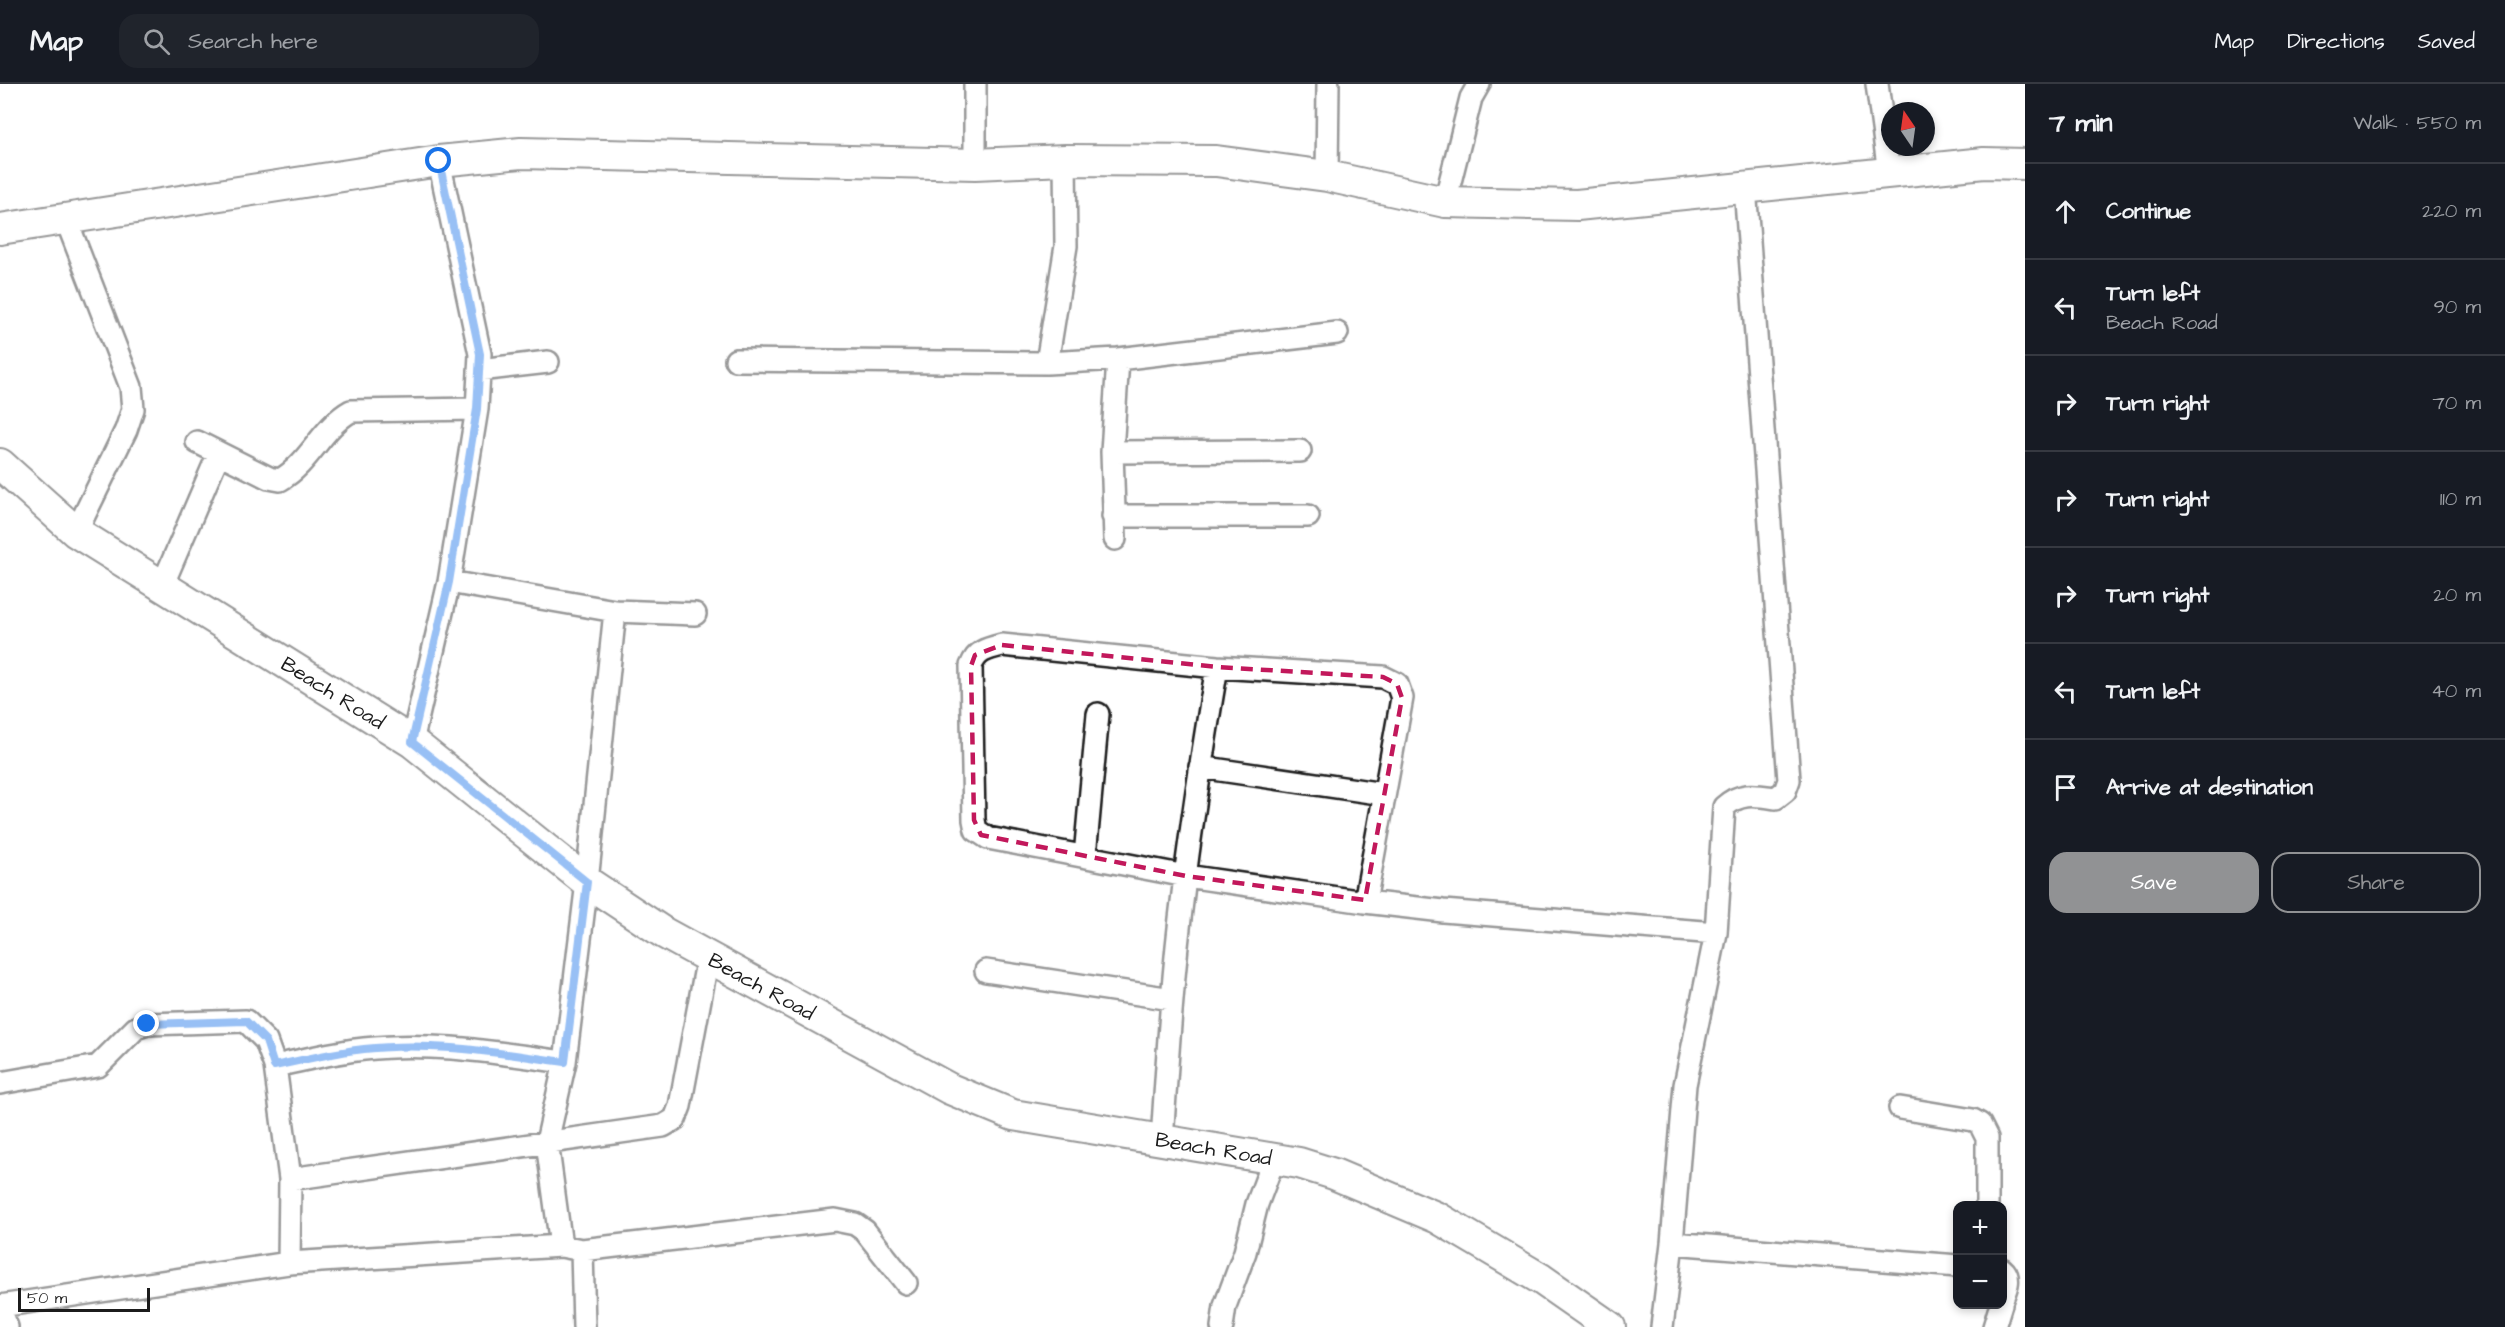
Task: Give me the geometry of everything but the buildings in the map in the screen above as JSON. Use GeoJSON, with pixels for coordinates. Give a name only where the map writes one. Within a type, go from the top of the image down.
{"type":"FeatureCollection","features":[{"type":"Feature","properties":{"kind":"street"},"geometry":{"type":"LineString","coordinates":[[975,84],[975,164]]}},
{"type":"Feature","properties":{"kind":"street"},"geometry":{"type":"LineString","coordinates":[[1327,176],[1328,84]]}},
{"type":"Feature","properties":{"kind":"street"},"geometry":{"type":"LineString","coordinates":[[1445,202],[1471,98],[1479,84]]}},
{"type":"Feature","properties":{"kind":"street"},"geometry":{"type":"LineString","coordinates":[[1877,84],[1888,172]]}},
{"type":"Feature","properties":{"kind":"street"},"geometry":{"type":"LineString","coordinates":[[0,229],[439,161],[520,153],[975,164],[1065,160],[1216,161],[1327,176],[1445,202],[1577,205],[1984,163],[2025,164]]}},
{"type":"Feature","properties":{"kind":"street"},"geometry":{"type":"LineString","coordinates":[[1047,363],[1066,246],[1065,160]]}},
{"type":"Feature","properties":{"kind":"street"},"geometry":{"type":"LineString","coordinates":[[412,742],[449,582],[477,409],[480,354],[439,161]]}},
{"type":"Feature","properties":{"kind":"street"},"geometry":{"type":"LineString","coordinates":[[1662,1327],[1672,1243],[1685,1085],[1716,933],[1724,807],[1733,799],[1747,794],[1776,798],[1785,791],[1789,780],[1745,187]]}},
{"type":"Feature","properties":{"kind":"street"},"geometry":{"type":"LineString","coordinates":[[66,219],[131,387],[133,409],[126,430],[76,532]]}},
{"type":"Feature","properties":{"kind":"street"},"geometry":{"type":"LineString","coordinates":[[736,360],[1047,363],[1118,359],[1336,333]]}},
{"type":"Feature","properties":{"kind":"street"},"geometry":{"type":"LineString","coordinates":[[1115,539],[1112,452],[1118,359]]}},
{"type":"Feature","properties":{"kind":"street"},"geometry":{"type":"LineString","coordinates":[[479,370],[548,362]]}},
{"type":"Feature","properties":{"kind":"street"},"geometry":{"type":"LineString","coordinates":[[197,442],[269,478],[280,480],[295,472],[339,418],[351,411],[477,409]]}},
{"type":"Feature","properties":{"kind":"street"},"geometry":{"type":"LineString","coordinates":[[1112,452],[1300,451]]}},
{"type":"Feature","properties":{"kind":"street"},"geometry":{"type":"LineString","coordinates":[[162,586],[219,453]]}},
{"type":"Feature","properties":{"kind":"street","name":"Beach Road"},"geometry":{"type":"LineString","coordinates":[[0,464],[76,532],[412,742],[587,882],[664,933],[950,1089],[1013,1115],[1299,1162],[1334,1174],[1438,1218],[1541,1279],[1610,1327]]}},
{"type":"Feature","properties":{"kind":"street"},"geometry":{"type":"LineString","coordinates":[[1113,516],[1308,516]]}},
{"type":"Feature","properties":{"kind":"street"},"geometry":{"type":"LineString","coordinates":[[449,582],[615,611],[695,614]]}},
{"type":"Feature","properties":{"kind":"street"},"geometry":{"type":"LineString","coordinates":[[584,1327],[572,1248],[547,1142],[565,1062],[587,882],[615,611]]}},
{"type":"Feature","properties":{"kind":"street"},"geometry":{"type":"LineString","coordinates":[[1365,902],[1402,698],[1397,684],[1383,677],[1217,667],[1002,645],[986,649],[975,655],[971,666],[974,820],[976,830],[988,838],[1186,876],[1365,902],[1443,911],[1716,933]]}},
{"type":"Feature","properties":{"kind":"street"},"geometry":{"type":"LineString","coordinates":[[1162,1141],[1172,999],[1186,876],[1200,767],[1217,667]]}},
{"type":"Feature","properties":{"kind":"street"},"geometry":{"type":"LineString","coordinates":[[1085,856],[1098,714]]}},
{"type":"Feature","properties":{"kind":"street"},"geometry":{"type":"LineString","coordinates":[[1200,767],[1384,794]]}},
{"type":"Feature","properties":{"kind":"street"},"geometry":{"type":"LineString","coordinates":[[290,1179],[663,1126],[675,1119],[680,1106],[708,957]]}},
{"type":"Feature","properties":{"kind":"street"},"geometry":{"type":"LineString","coordinates":[[986,971],[1172,999]]}},
{"type":"Feature","properties":{"kind":"street"},"geometry":{"type":"LineString","coordinates":[[0,1083],[98,1066],[136,1028],[147,1024],[246,1021],[266,1041],[274,1066],[290,1179],[289,1263]]}},
{"type":"Feature","properties":{"kind":"street"},"geometry":{"type":"LineString","coordinates":[[274,1066],[363,1049],[405,1046],[452,1047],[565,1062]]}},
{"type":"Feature","properties":{"kind":"street"},"geometry":{"type":"LineString","coordinates":[[1900,1108],[1973,1120],[1980,1124],[1987,1138],[1987,1201]]}},
{"type":"Feature","properties":{"kind":"street"},"geometry":{"type":"LineString","coordinates":[[1222,1327],[1225,1306],[1245,1252],[1257,1204],[1274,1159]]}},
{"type":"Feature","properties":{"kind":"street"},"geometry":{"type":"LineString","coordinates":[[7,1327],[0,1307],[289,1263],[572,1248],[835,1220],[855,1224],[865,1231],[906,1283]]}},
{"type":"Feature","properties":{"kind":"street"},"geometry":{"type":"LineString","coordinates":[[1672,1243],[1953,1266]]}},
{"type":"Feature","properties":{"kind":"street"},"geometry":{"type":"LineString","coordinates":[[1994,1327],[2000,1309]]}},
{"type":"Feature","properties":{"kind":"highlighted area"},"geometry":{"type":"Polygon","coordinates":[[[1002,645],[1217,667],[1383,677],[1397,684],[1402,698],[1365,900],[1186,876],[981,835],[974,820],[971,666],[975,655],[1002,645]]]}},
{"type":"Feature","properties":{"kind":"route"},"geometry":{"type":"LineString","coordinates":[[147,1024],[246,1021],[266,1041],[274,1066],[363,1049],[405,1046],[452,1047],[565,1062],[587,882],[412,742],[449,582],[477,409],[480,354],[439,161]]}}]}
